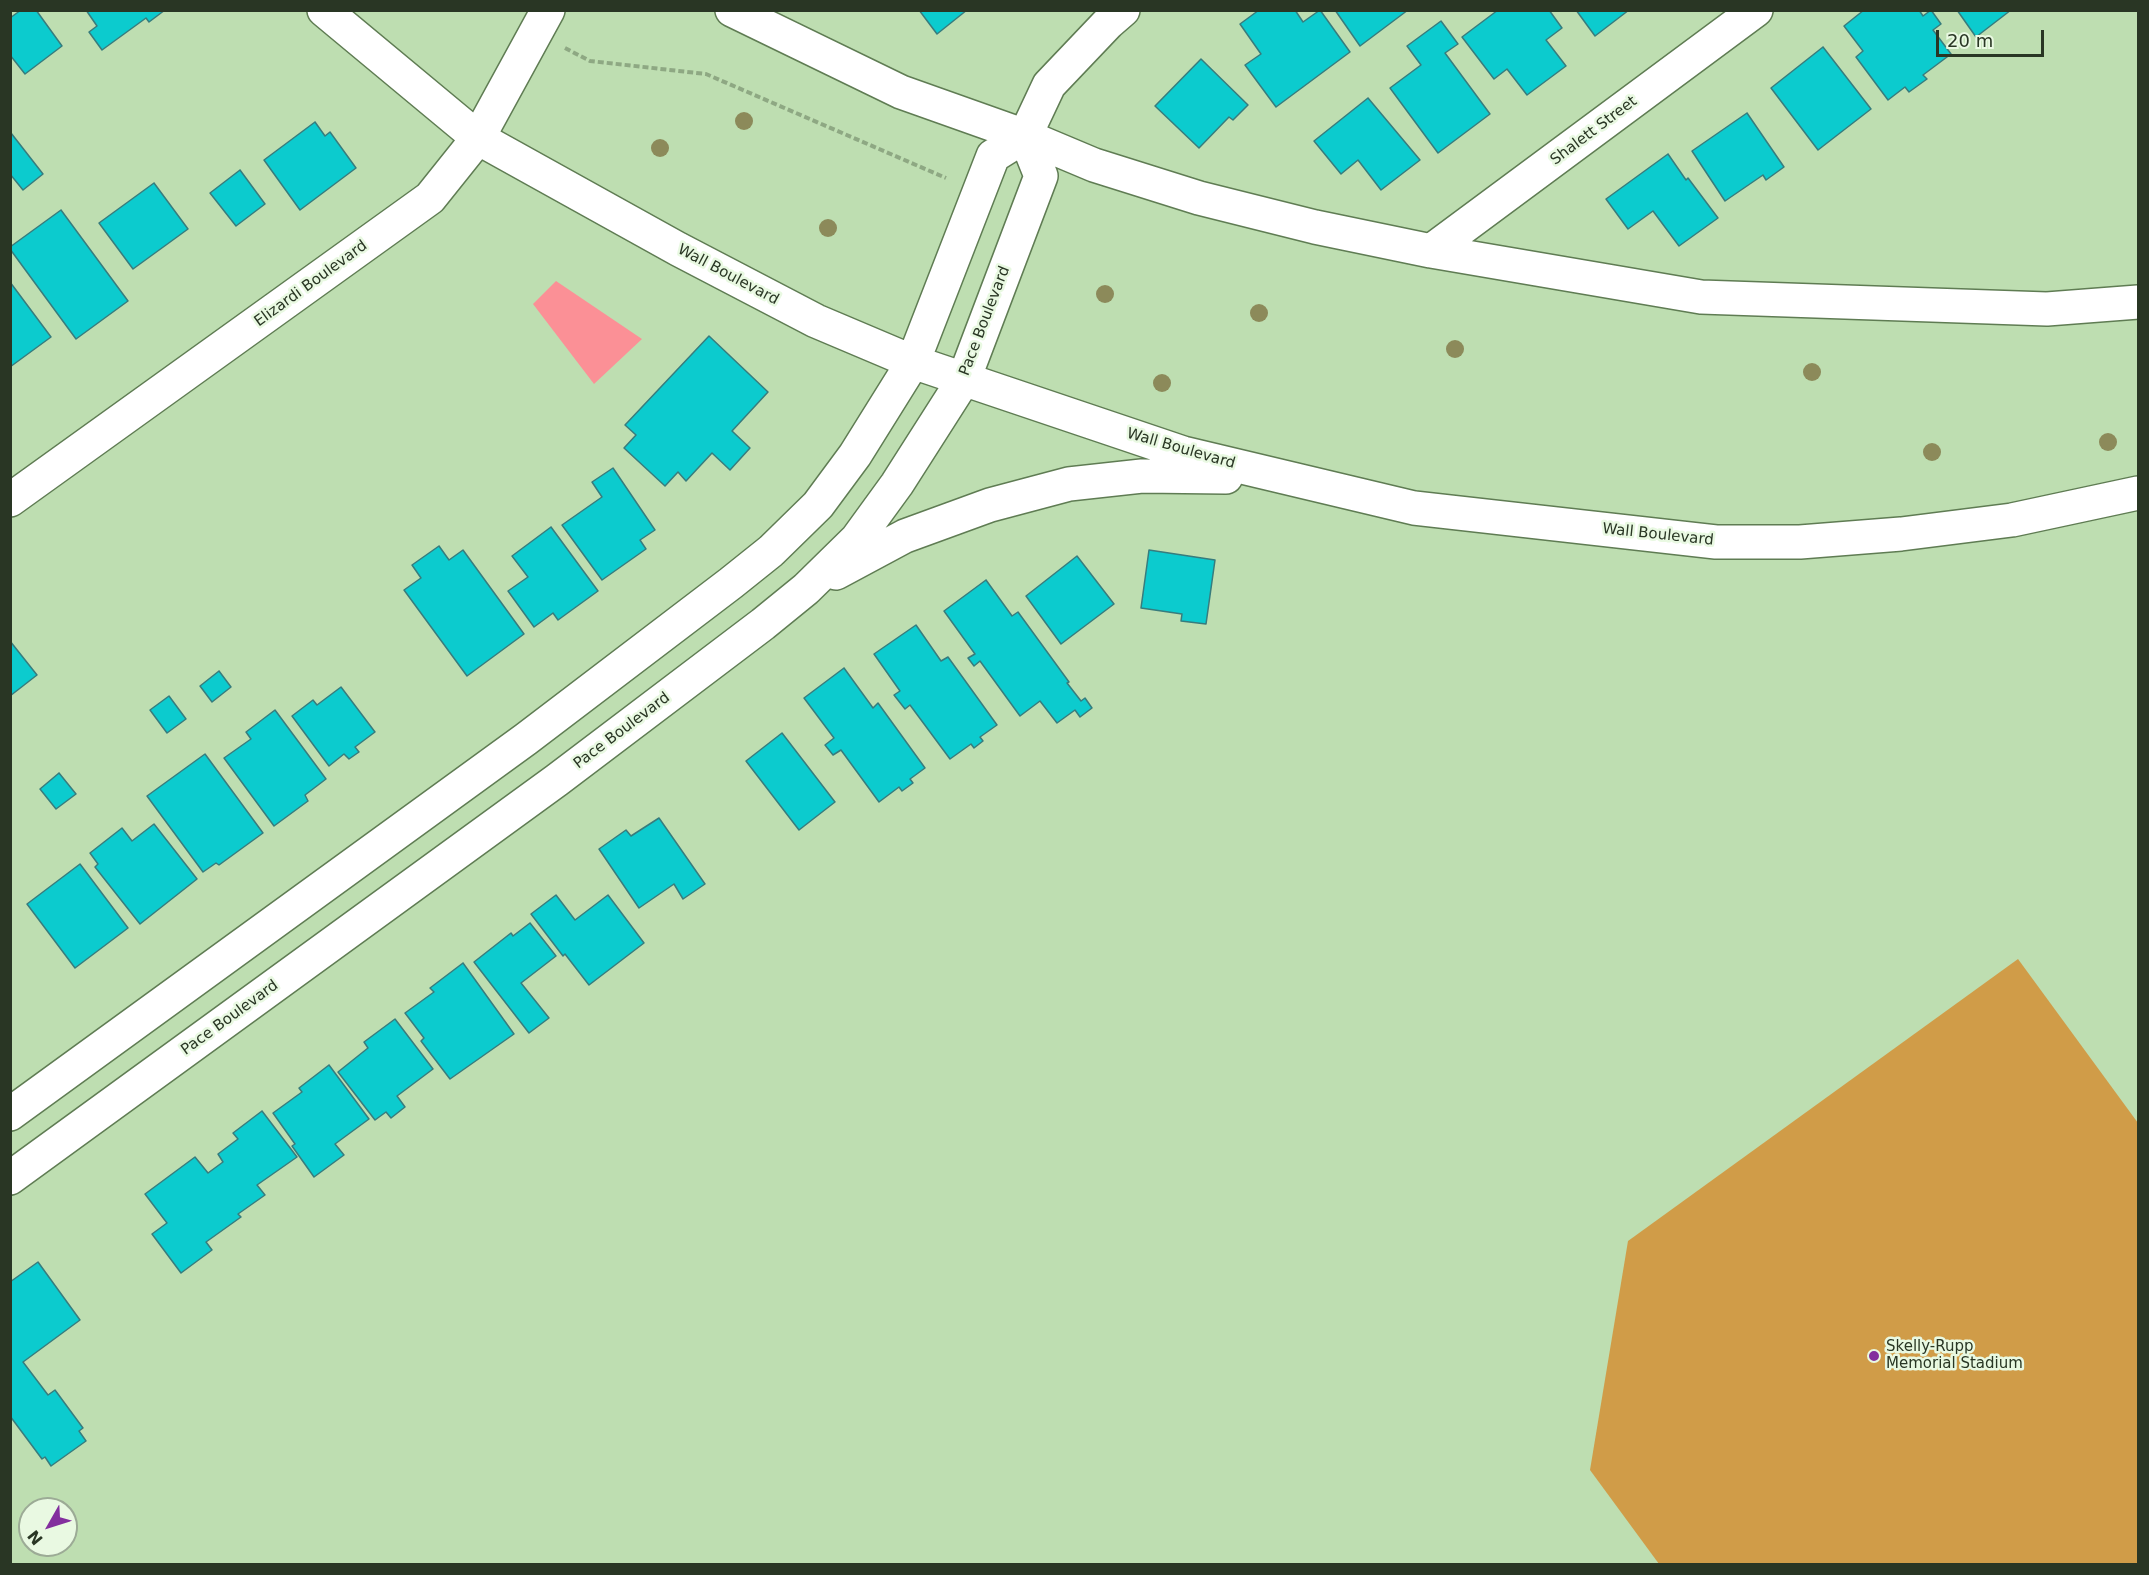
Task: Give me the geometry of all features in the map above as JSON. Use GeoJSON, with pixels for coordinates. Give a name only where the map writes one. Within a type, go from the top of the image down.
{"type":"FeatureCollection","features":[{"type":"Feature","properties":{"kind":"street","name":"Wall Boulevard"},"geometry":{"type":"LineString","coordinates":[[324,10],[478,138],[668,244],[816,321],[913,362],[1183,453],[1414,508],[1716,542],[1800,542],[1901,534],[2012,520],[2139,493]]}},
{"type":"Feature","properties":{"kind":"street","name":"Elizardi Boulevard"},"geometry":{"type":"LineString","coordinates":[[10,500],[430,198],[478,138],[548,10]]}},
{"type":"Feature","properties":{"kind":"street"},"geometry":{"type":"LineString","coordinates":[[732,10],[901,92],[1025,136],[1094,165],[1198,198],[1315,227],[1431,251],[1701,297],[2047,309],[2139,302]]}},
{"type":"Feature","properties":{"kind":"street"},"geometry":{"type":"LineString","coordinates":[[10,1114],[517,746],[771,550],[818,505],[855,454],[913,362],[993,156],[1025,136],[1049,85],[1123,10]]}},
{"type":"Feature","properties":{"kind":"street","name":"Shalett Street"},"geometry":{"type":"LineString","coordinates":[[1431,251],[1756,10]]}},
{"type":"Feature","properties":{"kind":"street","name":"Pace Boulevard"},"geometry":{"type":"LineString","coordinates":[[10,1178],[557,780],[806,590],[857,539],[897,484],[964,379],[1041,176],[1025,136]]}},
{"type":"Feature","properties":{"kind":"street"},"geometry":{"type":"LineString","coordinates":[[806,590],[905,536],[990,505],[1069,484],[1142,476],[1288,478]]}},
{"type":"Feature","properties":{"kind":"street"},"geometry":{"type":"LineString","coordinates":[[688,615],[720,656]]}},
{"type":"Feature","properties":{"kind":"street"},"geometry":{"type":"LineString","coordinates":[[258,933],[288,975]]}},
{"type":"Feature","properties":{"kind":"path"},"geometry":{"type":"LineString","coordinates":[[565,48],[590,61],[706,74],[938,175],[980,190]]}},
{"type":"Feature","properties":{"kind":"shaded area"},"geometry":{"type":"Polygon","coordinates":[[[556,281],[642,339],[594,384],[533,304],[556,281]]]}},
{"type":"Feature","properties":{"kind":"shaded area","name":"Skelly-Rupp Memorial Stadium"},"geometry":{"type":"Polygon","coordinates":[[[2018,959],[2138,1123],[2138,1564],[1659,1564],[1590,1470],[1628,1241],[2018,959]]]}},
{"type":"Feature","properties":{"kind":"building"},"geometry":{"type":"Polygon","coordinates":[[[21,10],[36,10],[62,46],[25,74],[10,55],[10,18],[21,10]]]}},
{"type":"Feature","properties":{"kind":"building"},"geometry":{"type":"Polygon","coordinates":[[[86,10],[165,10],[149,22],[146,18],[102,50],[89,32],[97,26],[86,10]]]}},
{"type":"Feature","properties":{"kind":"building"},"geometry":{"type":"Polygon","coordinates":[[[919,10],[967,10],[937,34],[919,10]]]}},
{"type":"Feature","properties":{"kind":"building"},"geometry":{"type":"Polygon","coordinates":[[[1259,10],[1295,10],[1303,22],[1320,10],[1350,52],[1276,107],[1245,65],[1261,54],[1240,24],[1259,10]]]}},
{"type":"Feature","properties":{"kind":"building"},"geometry":{"type":"Polygon","coordinates":[[[1335,10],[1408,10],[1360,46],[1335,10]]]}},
{"type":"Feature","properties":{"kind":"building"},"geometry":{"type":"Polygon","coordinates":[[[1498,10],[1549,10],[1562,28],[1546,40],[1566,66],[1527,95],[1507,69],[1494,79],[1462,37],[1498,10]]]}},
{"type":"Feature","properties":{"kind":"building"},"geometry":{"type":"Polygon","coordinates":[[[1576,10],[1629,10],[1595,36],[1576,10]]]}},
{"type":"Feature","properties":{"kind":"building"},"geometry":{"type":"Polygon","coordinates":[[[1864,10],[1919,10],[1923,16],[1931,10],[1941,24],[1933,30],[1951,54],[1923,75],[1927,79],[1909,92],[1905,87],[1888,100],[1856,57],[1863,51],[1844,26],[1864,10]]]}},
{"type":"Feature","properties":{"kind":"building"},"geometry":{"type":"Polygon","coordinates":[[[1957,10],[2011,10],[1976,37],[1957,10]]]}},
{"type":"Feature","properties":{"kind":"building"},"geometry":{"type":"Polygon","coordinates":[[[1441,21],[1458,44],[1445,53],[1490,114],[1438,153],[1390,88],[1421,65],[1407,46],[1441,21]]]}},
{"type":"Feature","properties":{"kind":"building"},"geometry":{"type":"Polygon","coordinates":[[[1823,47],[1871,109],[1818,150],[1771,88],[1823,47]]]}},
{"type":"Feature","properties":{"kind":"building"},"geometry":{"type":"Polygon","coordinates":[[[1201,59],[1248,105],[1233,120],[1229,117],[1199,148],[1155,106],[1201,59]]]}},
{"type":"Feature","properties":{"kind":"building"},"geometry":{"type":"Polygon","coordinates":[[[1368,98],[1420,160],[1381,190],[1358,160],[1341,174],[1314,141],[1368,98]]]}},
{"type":"Feature","properties":{"kind":"building"},"geometry":{"type":"Polygon","coordinates":[[[1747,113],[1784,167],[1766,180],[1763,175],[1725,201],[1692,151],[1747,113]]]}},
{"type":"Feature","properties":{"kind":"building"},"geometry":{"type":"Polygon","coordinates":[[[315,122],[325,136],[330,132],[356,168],[300,210],[264,160],[315,122]]]}},
{"type":"Feature","properties":{"kind":"building"},"geometry":{"type":"Polygon","coordinates":[[[11,133],[43,174],[23,190],[10,174],[11,133]]]}},
{"type":"Feature","properties":{"kind":"building"},"geometry":{"type":"Polygon","coordinates":[[[1668,154],[1686,180],[1688,178],[1718,218],[1679,246],[1653,211],[1628,229],[1606,199],[1668,154]]]}},
{"type":"Feature","properties":{"kind":"building"},"geometry":{"type":"Polygon","coordinates":[[[240,170],[265,204],[236,226],[210,193],[240,170]]]}},
{"type":"Feature","properties":{"kind":"building"},"geometry":{"type":"Polygon","coordinates":[[[154,183],[188,229],[133,269],[99,223],[154,183]]]}},
{"type":"Feature","properties":{"kind":"building"},"geometry":{"type":"Polygon","coordinates":[[[61,210],[128,301],[76,339],[10,249],[61,210]]]}},
{"type":"Feature","properties":{"kind":"building"},"geometry":{"type":"Polygon","coordinates":[[[10,282],[51,337],[10,367],[10,282]]]}},
{"type":"Feature","properties":{"kind":"building"},"geometry":{"type":"Polygon","coordinates":[[[709,336],[768,392],[732,431],[750,448],[730,470],[712,453],[686,481],[678,472],[665,486],[624,448],[636,435],[625,425],[709,336]]]}},
{"type":"Feature","properties":{"kind":"building"},"geometry":{"type":"Polygon","coordinates":[[[613,468],[655,530],[640,540],[646,549],[602,580],[562,525],[602,497],[592,482],[613,468]]]}},
{"type":"Feature","properties":{"kind":"building"},"geometry":{"type":"Polygon","coordinates":[[[551,527],[598,591],[558,620],[553,613],[534,627],[508,591],[528,577],[512,556],[551,527]]]}},
{"type":"Feature","properties":{"kind":"building"},"geometry":{"type":"Polygon","coordinates":[[[439,546],[449,560],[463,550],[524,634],[467,676],[404,590],[421,578],[412,565],[439,546]]]}},
{"type":"Feature","properties":{"kind":"building"},"geometry":{"type":"Polygon","coordinates":[[[1149,550],[1215,560],[1206,624],[1181,621],[1182,614],[1141,608],[1149,550]]]}},
{"type":"Feature","properties":{"kind":"building"},"geometry":{"type":"Polygon","coordinates":[[[1077,556],[1114,604],[1061,644],[1026,596],[1077,556]]]}},
{"type":"Feature","properties":{"kind":"building"},"geometry":{"type":"Polygon","coordinates":[[[986,580],[1012,616],[1018,612],[1069,682],[1067,683],[1081,701],[1085,698],[1092,708],[1080,717],[1075,710],[1057,723],[1040,701],[1020,716],[980,661],[974,666],[968,658],[975,654],[944,611],[986,580]]]}},
{"type":"Feature","properties":{"kind":"building"},"geometry":{"type":"Polygon","coordinates":[[[916,625],[941,661],[948,657],[997,725],[980,737],[983,741],[974,748],[971,744],[950,759],[910,705],[905,709],[894,695],[900,691],[874,654],[916,625]]]}},
{"type":"Feature","properties":{"kind":"building"},"geometry":{"type":"Polygon","coordinates":[[[10,641],[37,675],[10,696],[10,641]]]}},
{"type":"Feature","properties":{"kind":"building"},"geometry":{"type":"Polygon","coordinates":[[[844,668],[873,708],[878,703],[925,768],[910,779],[913,783],[902,791],[899,787],[879,802],[841,750],[833,755],[825,745],[834,738],[804,698],[844,668]]]}},
{"type":"Feature","properties":{"kind":"building"},"geometry":{"type":"Polygon","coordinates":[[[219,671],[231,687],[212,702],[200,686],[219,671]]]}},
{"type":"Feature","properties":{"kind":"building"},"geometry":{"type":"Polygon","coordinates":[[[341,687],[375,732],[355,747],[359,752],[349,759],[344,754],[329,766],[292,716],[313,700],[317,705],[341,687]]]}},
{"type":"Feature","properties":{"kind":"building"},"geometry":{"type":"Polygon","coordinates":[[[169,696],[186,719],[167,733],[150,710],[169,696]]]}},
{"type":"Feature","properties":{"kind":"building"},"geometry":{"type":"Polygon","coordinates":[[[275,710],[326,779],[305,795],[308,801],[274,826],[224,758],[251,739],[246,732],[275,710]]]}},
{"type":"Feature","properties":{"kind":"building"},"geometry":{"type":"Polygon","coordinates":[[[782,733],[835,802],[799,830],[746,761],[782,733]]]}},
{"type":"Feature","properties":{"kind":"building"},"geometry":{"type":"Polygon","coordinates":[[[205,754],[263,833],[219,865],[216,863],[203,872],[147,796],[205,754]]]}},
{"type":"Feature","properties":{"kind":"building"},"geometry":{"type":"Polygon","coordinates":[[[59,773],[76,794],[56,809],[40,789],[59,773]]]}},
{"type":"Feature","properties":{"kind":"building"},"geometry":{"type":"Polygon","coordinates":[[[659,818],[705,884],[683,899],[674,884],[639,908],[599,849],[626,830],[631,836],[659,818]]]}},
{"type":"Feature","properties":{"kind":"building"},"geometry":{"type":"Polygon","coordinates":[[[154,824],[197,879],[140,924],[95,867],[98,864],[90,853],[122,828],[132,841],[154,824]]]}},
{"type":"Feature","properties":{"kind":"building"},"geometry":{"type":"Polygon","coordinates":[[[80,864],[128,928],[75,968],[27,904],[80,864]]]}},
{"type":"Feature","properties":{"kind":"building"},"geometry":{"type":"Polygon","coordinates":[[[556,895],[575,920],[608,895],[644,943],[589,985],[531,914],[556,895]]]}},
{"type":"Feature","properties":{"kind":"building"},"geometry":{"type":"Polygon","coordinates":[[[530,923],[556,956],[521,983],[549,1018],[529,1033],[474,962],[511,933],[513,936],[530,923]]]}},
{"type":"Feature","properties":{"kind":"building"},"geometry":{"type":"Polygon","coordinates":[[[463,963],[514,1034],[450,1079],[421,1041],[424,1038],[405,1013],[434,992],[430,988],[463,963]]]}},
{"type":"Feature","properties":{"kind":"building"},"geometry":{"type":"Polygon","coordinates":[[[395,1019],[433,1069],[397,1096],[405,1107],[391,1118],[386,1112],[375,1120],[338,1072],[368,1048],[364,1042],[395,1019]]]}},
{"type":"Feature","properties":{"kind":"building"},"geometry":{"type":"Polygon","coordinates":[[[329,1065],[369,1119],[335,1144],[344,1155],[314,1177],[292,1146],[295,1144],[273,1113],[302,1092],[299,1088],[329,1065]]]}},
{"type":"Feature","properties":{"kind":"building"},"geometry":{"type":"Polygon","coordinates":[[[262,1111],[297,1157],[257,1185],[265,1195],[238,1214],[241,1217],[206,1242],[212,1250],[181,1273],[152,1234],[167,1223],[145,1194],[195,1157],[208,1173],[223,1162],[218,1154],[238,1139],[233,1133],[262,1111]]]}},
{"type":"Feature","properties":{"kind":"building"},"geometry":{"type":"Polygon","coordinates":[[[38,1262],[80,1320],[23,1362],[48,1395],[55,1390],[83,1428],[79,1431],[86,1441],[51,1466],[45,1457],[42,1459],[10,1416],[10,1282],[38,1262]]]}},
{"type":"Feature","properties":{"kind":"place","name":"Skelly-Rupp Memorial Stadium"},"geometry":{"type":"Point","coordinates":[1874,1356]}}]}
